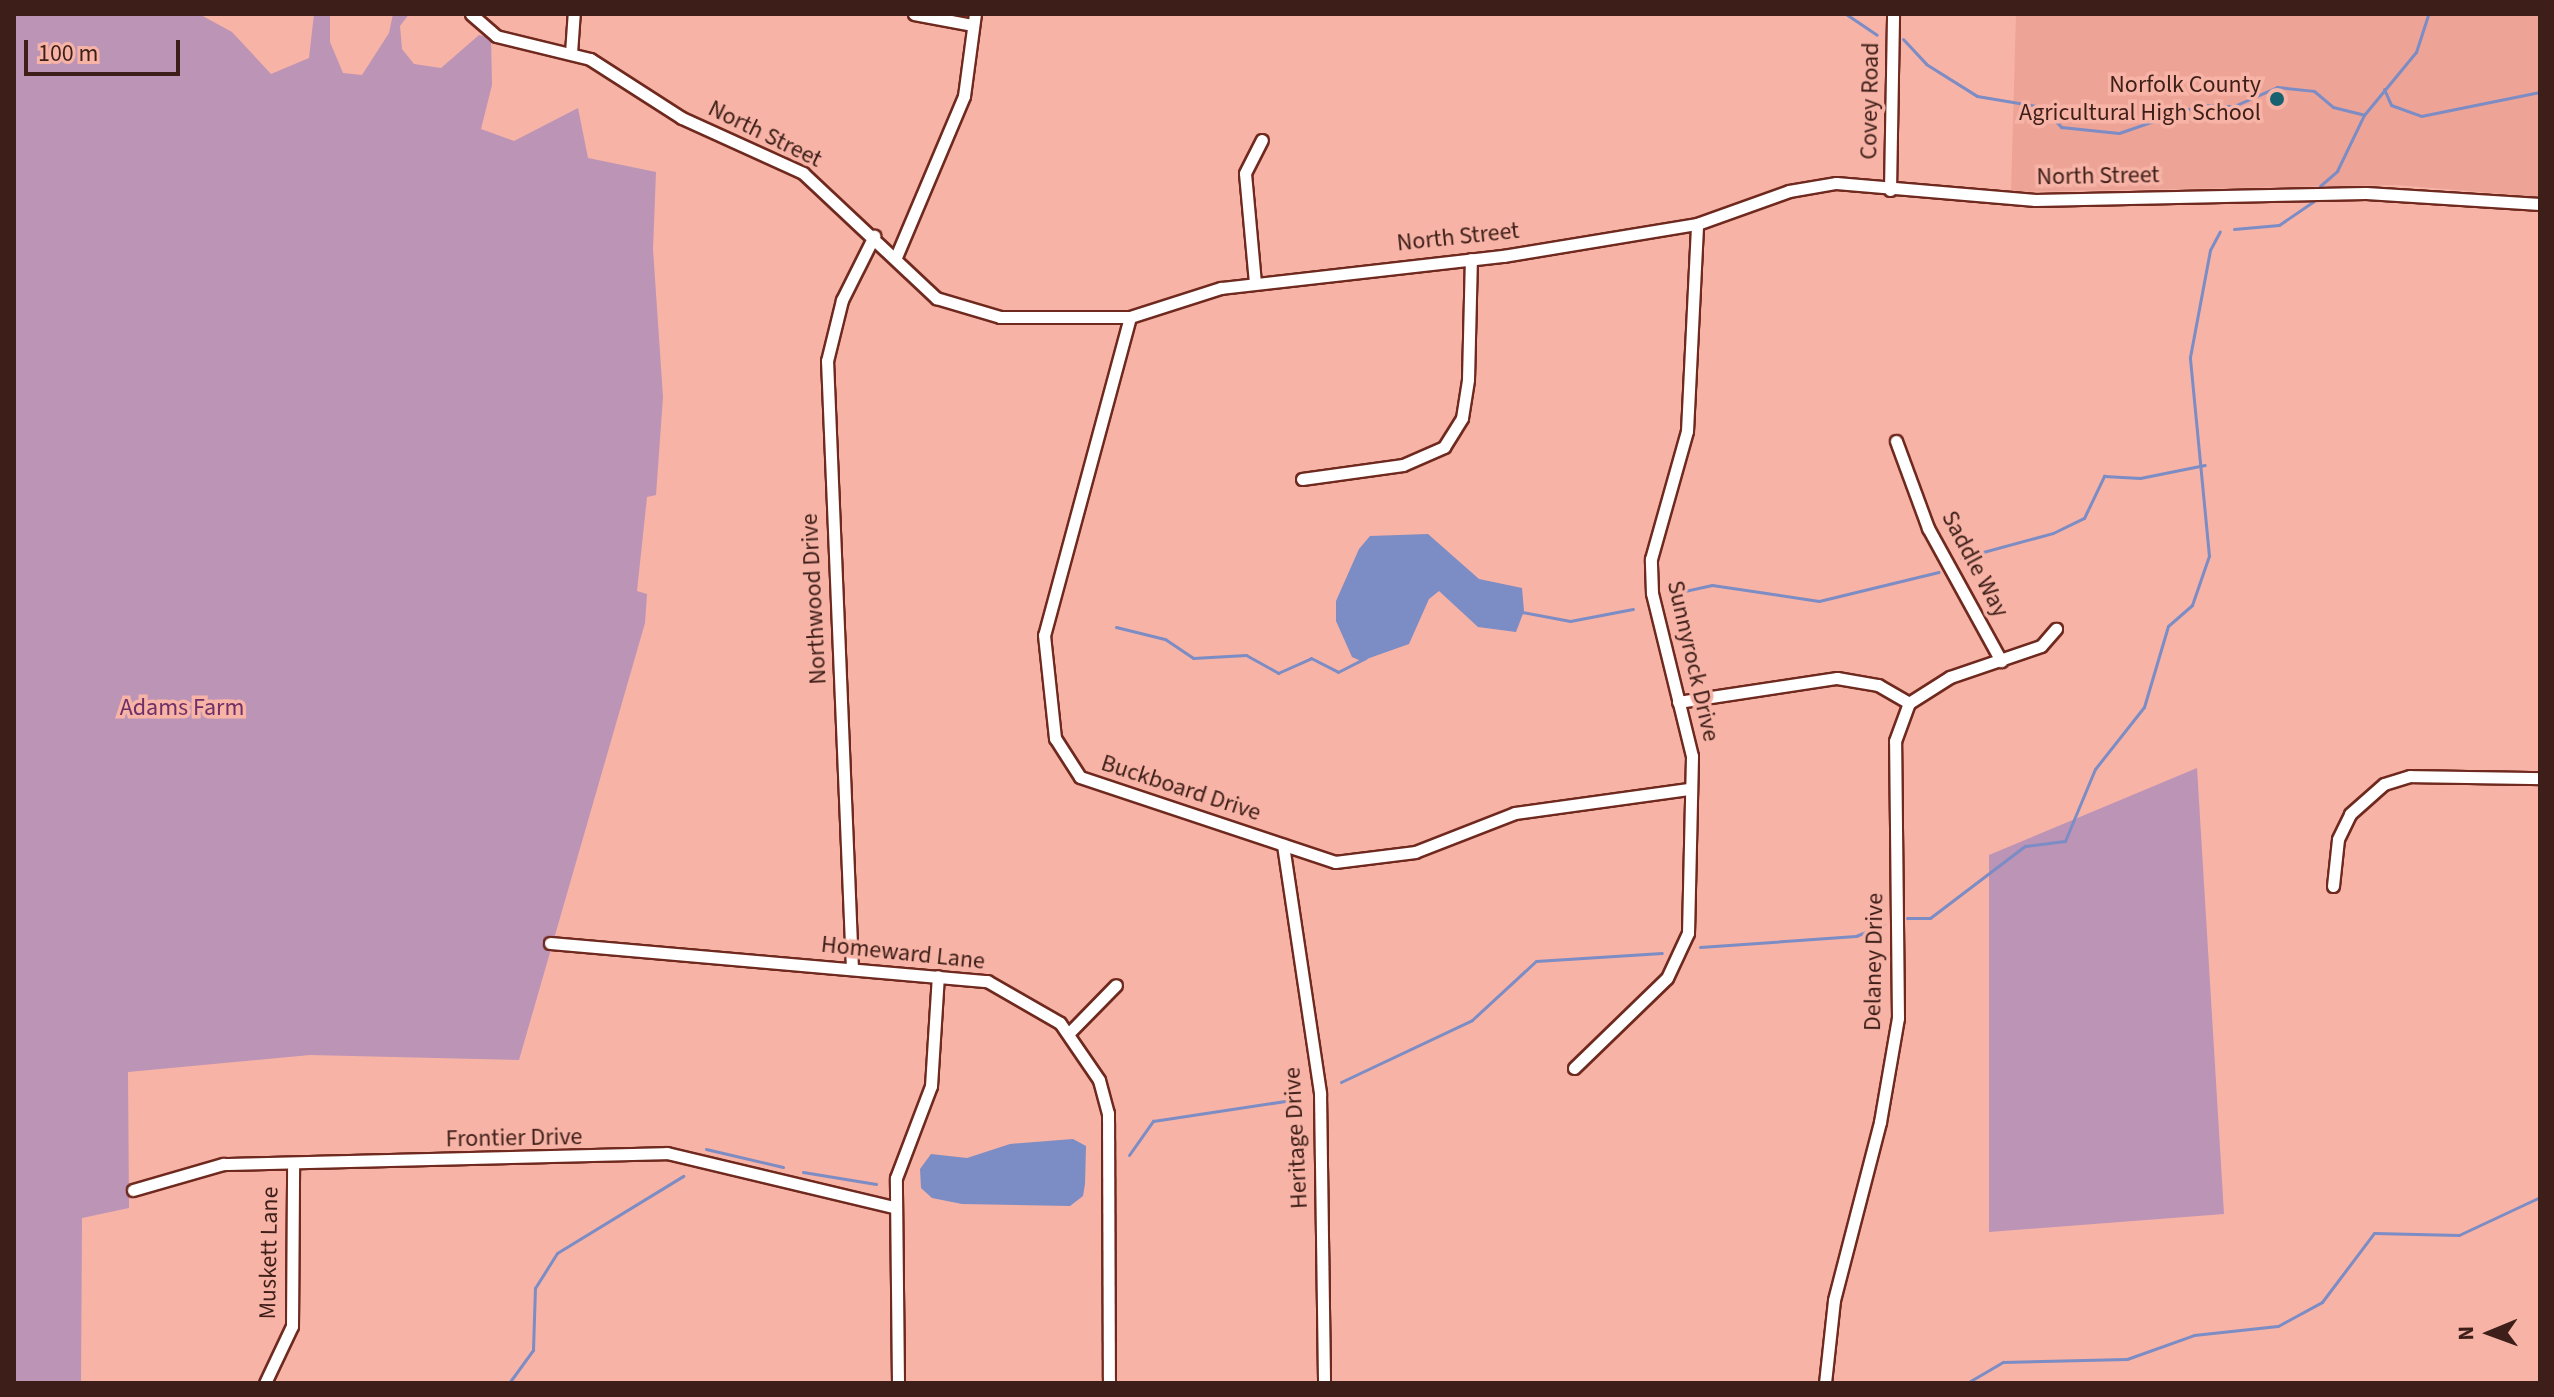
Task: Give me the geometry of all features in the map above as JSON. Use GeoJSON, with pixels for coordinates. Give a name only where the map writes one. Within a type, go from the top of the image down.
{"type":"FeatureCollection","features":[{"type":"Feature","properties":{"kind":"street","name":"North Street"},"geometry":{"type":"LineString","coordinates":[[471,14],[496,36],[571,53],[711,134],[803,173],[874,236],[936,298],[970,313],[1130,317],[1202,292],[1255,283],[1471,259],[1697,224],[1789,191],[1836,183],[2035,200],[2366,193],[2540,204]]}},
{"type":"Feature","properties":{"kind":"street"},"geometry":{"type":"LineString","coordinates":[[571,53],[574,14]]}},
{"type":"Feature","properties":{"kind":"street"},"geometry":{"type":"LineString","coordinates":[[896,257],[964,96],[974,19],[914,14]]}},
{"type":"Feature","properties":{"kind":"street","name":"Covey Road"},"geometry":{"type":"LineString","coordinates":[[1890,190],[1893,14]]}},
{"type":"Feature","properties":{"kind":"street"},"geometry":{"type":"LineString","coordinates":[[1255,283],[1245,173],[1262,140]]}},
{"type":"Feature","properties":{"kind":"street","name":"Sunnyrock Drive"},"geometry":{"type":"LineString","coordinates":[[1574,1068],[1638,1009],[1679,958],[1688,933],[1688,789],[1692,756],[1652,593],[1651,559],[1687,431],[1697,224]]}},
{"type":"Feature","properties":{"kind":"street","name":"Northwood Drive"},"geometry":{"type":"LineString","coordinates":[[852,969],[827,361],[842,300],[874,236]]}},
{"type":"Feature","properties":{"kind":"street"},"geometry":{"type":"LineString","coordinates":[[1302,479],[1403,465],[1444,447],[1462,418],[1468,379],[1471,259]]}},
{"type":"Feature","properties":{"kind":"street","name":"Buckboard Drive"},"geometry":{"type":"LineString","coordinates":[[1130,317],[1044,635],[1044,675],[1055,738],[1073,771],[1102,789],[1335,862],[1370,862],[1415,852],[1515,813],[1688,789]]}},
{"type":"Feature","properties":{"kind":"street","name":"Saddle Way"},"geometry":{"type":"LineString","coordinates":[[1896,441],[1928,528],[2001,661]]}},
{"type":"Feature","properties":{"kind":"street"},"geometry":{"type":"LineString","coordinates":[[1678,702],[1837,678],[1878,685],[1909,703],[1950,677],[2041,646],[2056,629]]}},
{"type":"Feature","properties":{"kind":"street","name":"Delaney Drive"},"geometry":{"type":"LineString","coordinates":[[1825,1383],[1834,1300],[1880,1122],[1898,1018],[1895,741],[1909,703]]}},
{"type":"Feature","properties":{"kind":"street"},"geometry":{"type":"LineString","coordinates":[[2333,886],[2338,839],[2350,814],[2384,784],[2410,776],[2540,778]]}},
{"type":"Feature","properties":{"kind":"street","name":"Heritage Drive"},"geometry":{"type":"LineString","coordinates":[[1283,845],[1320,1093],[1324,1383]]}},
{"type":"Feature","properties":{"kind":"street","name":"Homeward Lane"},"geometry":{"type":"LineString","coordinates":[[550,943],[987,981],[1014,992],[1069,1033],[1099,1080],[1108,1113],[1109,1383]]}},
{"type":"Feature","properties":{"kind":"street"},"geometry":{"type":"LineString","coordinates":[[898,1383],[893,1207],[900,1158],[931,1086],[938,976]]}},
{"type":"Feature","properties":{"kind":"street"},"geometry":{"type":"LineString","coordinates":[[1069,1033],[1116,985]]}},
{"type":"Feature","properties":{"kind":"street","name":"Frontier Drive"},"geometry":{"type":"LineString","coordinates":[[133,1190],[223,1164],[293,1165],[667,1153],[893,1207]]}},
{"type":"Feature","properties":{"kind":"street","name":"Muskett Lane"},"geometry":{"type":"LineString","coordinates":[[265,1383],[292,1326],[293,1165]]}},
{"type":"Feature","properties":{"kind":"shaded area","name":"Norfolk County Agricultural High School"},"geometry":{"type":"Polygon","coordinates":[[[2016,14],[2540,14],[2540,197],[2396,185],[2011,192],[2016,14]]]}},
{"type":"Feature","properties":{"kind":"green space","name":"Adams Farm"},"geometry":{"type":"Polygon","coordinates":[[[14,14],[199,14],[232,32],[271,74],[309,58],[314,14],[330,14],[330,42],[343,73],[362,75],[389,33],[393,14],[409,14],[400,26],[402,49],[414,64],[441,68],[479,35],[491,38],[492,85],[481,129],[514,141],[578,108],[588,158],[656,172],[653,249],[663,397],[656,495],[647,497],[637,591],[647,594],[645,623],[519,1060],[310,1055],[128,1072],[129,1208],[82,1218],[81,1383],[14,1383],[14,14]]]}},
{"type":"Feature","properties":{"kind":"green space"},"geometry":{"type":"Polygon","coordinates":[[[2197,768],[2224,1214],[1989,1232],[1989,855],[2197,768]]]}},
{"type":"Feature","properties":{"kind":"water"},"geometry":{"type":"Polygon","coordinates":[[[1428,534],[1479,579],[1522,588],[1524,611],[1516,632],[1478,627],[1439,591],[1429,599],[1409,644],[1361,661],[1352,657],[1336,621],[1336,601],[1359,549],[1370,536],[1428,534]]]}},
{"type":"Feature","properties":{"kind":"water"},"geometry":{"type":"Polygon","coordinates":[[[1073,1139],[1086,1146],[1085,1184],[1083,1196],[1070,1206],[962,1204],[932,1198],[921,1188],[920,1169],[931,1154],[967,1158],[1010,1144],[1073,1139]]]}},
{"type":"Feature","properties":{"kind":"waterway"},"geometry":{"type":"LineString","coordinates":[[1846,14],[1877,35]]}},
{"type":"Feature","properties":{"kind":"waterway"},"geometry":{"type":"LineString","coordinates":[[2320,186],[2337,171],[2364,115],[2416,52],[2428,14]]}},
{"type":"Feature","properties":{"kind":"waterway"},"geometry":{"type":"LineString","coordinates":[[1903,39],[1926,64],[1977,96],[2042,107],[2061,127],[2119,133],[2200,105],[2234,106],[2277,87],[2314,91],[2333,107],[2364,115]]}},
{"type":"Feature","properties":{"kind":"waterway"},"geometry":{"type":"LineString","coordinates":[[2384,89],[2391,105],[2421,116],[2540,92]]}},
{"type":"Feature","properties":{"kind":"waterway"},"geometry":{"type":"LineString","coordinates":[[2234,229],[2279,225],[2314,201]]}},
{"type":"Feature","properties":{"kind":"waterway"},"geometry":{"type":"LineString","coordinates":[[1907,918],[1930,918],[2025,846],[2065,841],[2095,769],[2144,707],[2168,626],[2192,605],[2209,556],[2190,357],[2210,250],[2220,231]]}},
{"type":"Feature","properties":{"kind":"waterway"},"geometry":{"type":"LineString","coordinates":[[1961,558],[2053,533],[2084,518],[2104,476],[2140,478],[2205,465]]}},
{"type":"Feature","properties":{"kind":"waterway"},"geometry":{"type":"LineString","coordinates":[[1671,594],[1712,585],[1819,601],[1939,572]]}},
{"type":"Feature","properties":{"kind":"waterway"},"geometry":{"type":"LineString","coordinates":[[1522,612],[1570,621],[1633,609]]}},
{"type":"Feature","properties":{"kind":"waterway"},"geometry":{"type":"LineString","coordinates":[[1116,627],[1165,639],[1193,658],[1246,655],[1278,673],[1311,658],[1338,672],[1366,658]]}},
{"type":"Feature","properties":{"kind":"waterway"},"geometry":{"type":"LineString","coordinates":[[1700,947],[1856,936],[1884,924]]}},
{"type":"Feature","properties":{"kind":"waterway"},"geometry":{"type":"LineString","coordinates":[[1341,1082],[1472,1020],[1536,961],[1662,953]]}},
{"type":"Feature","properties":{"kind":"waterway"},"geometry":{"type":"LineString","coordinates":[[1129,1155],[1153,1121],[1299,1099]]}},
{"type":"Feature","properties":{"kind":"waterway"},"geometry":{"type":"LineString","coordinates":[[706,1149],[783,1167]]}},
{"type":"Feature","properties":{"kind":"waterway"},"geometry":{"type":"LineString","coordinates":[[803,1172],[876,1184]]}},
{"type":"Feature","properties":{"kind":"waterway"},"geometry":{"type":"LineString","coordinates":[[509,1383],[533,1350],[535,1288],[557,1253],[683,1176]]}},
{"type":"Feature","properties":{"kind":"waterway"},"geometry":{"type":"LineString","coordinates":[[1967,1383],[2003,1362],[2127,1359],[2194,1335],[2278,1326],[2322,1302],[2374,1233],[2459,1235],[2540,1197]]}},
{"type":"Feature","properties":{"kind":"place","name":"Norfolk County Agricultural High School"},"geometry":{"type":"Point","coordinates":[2277,99]}}]}
